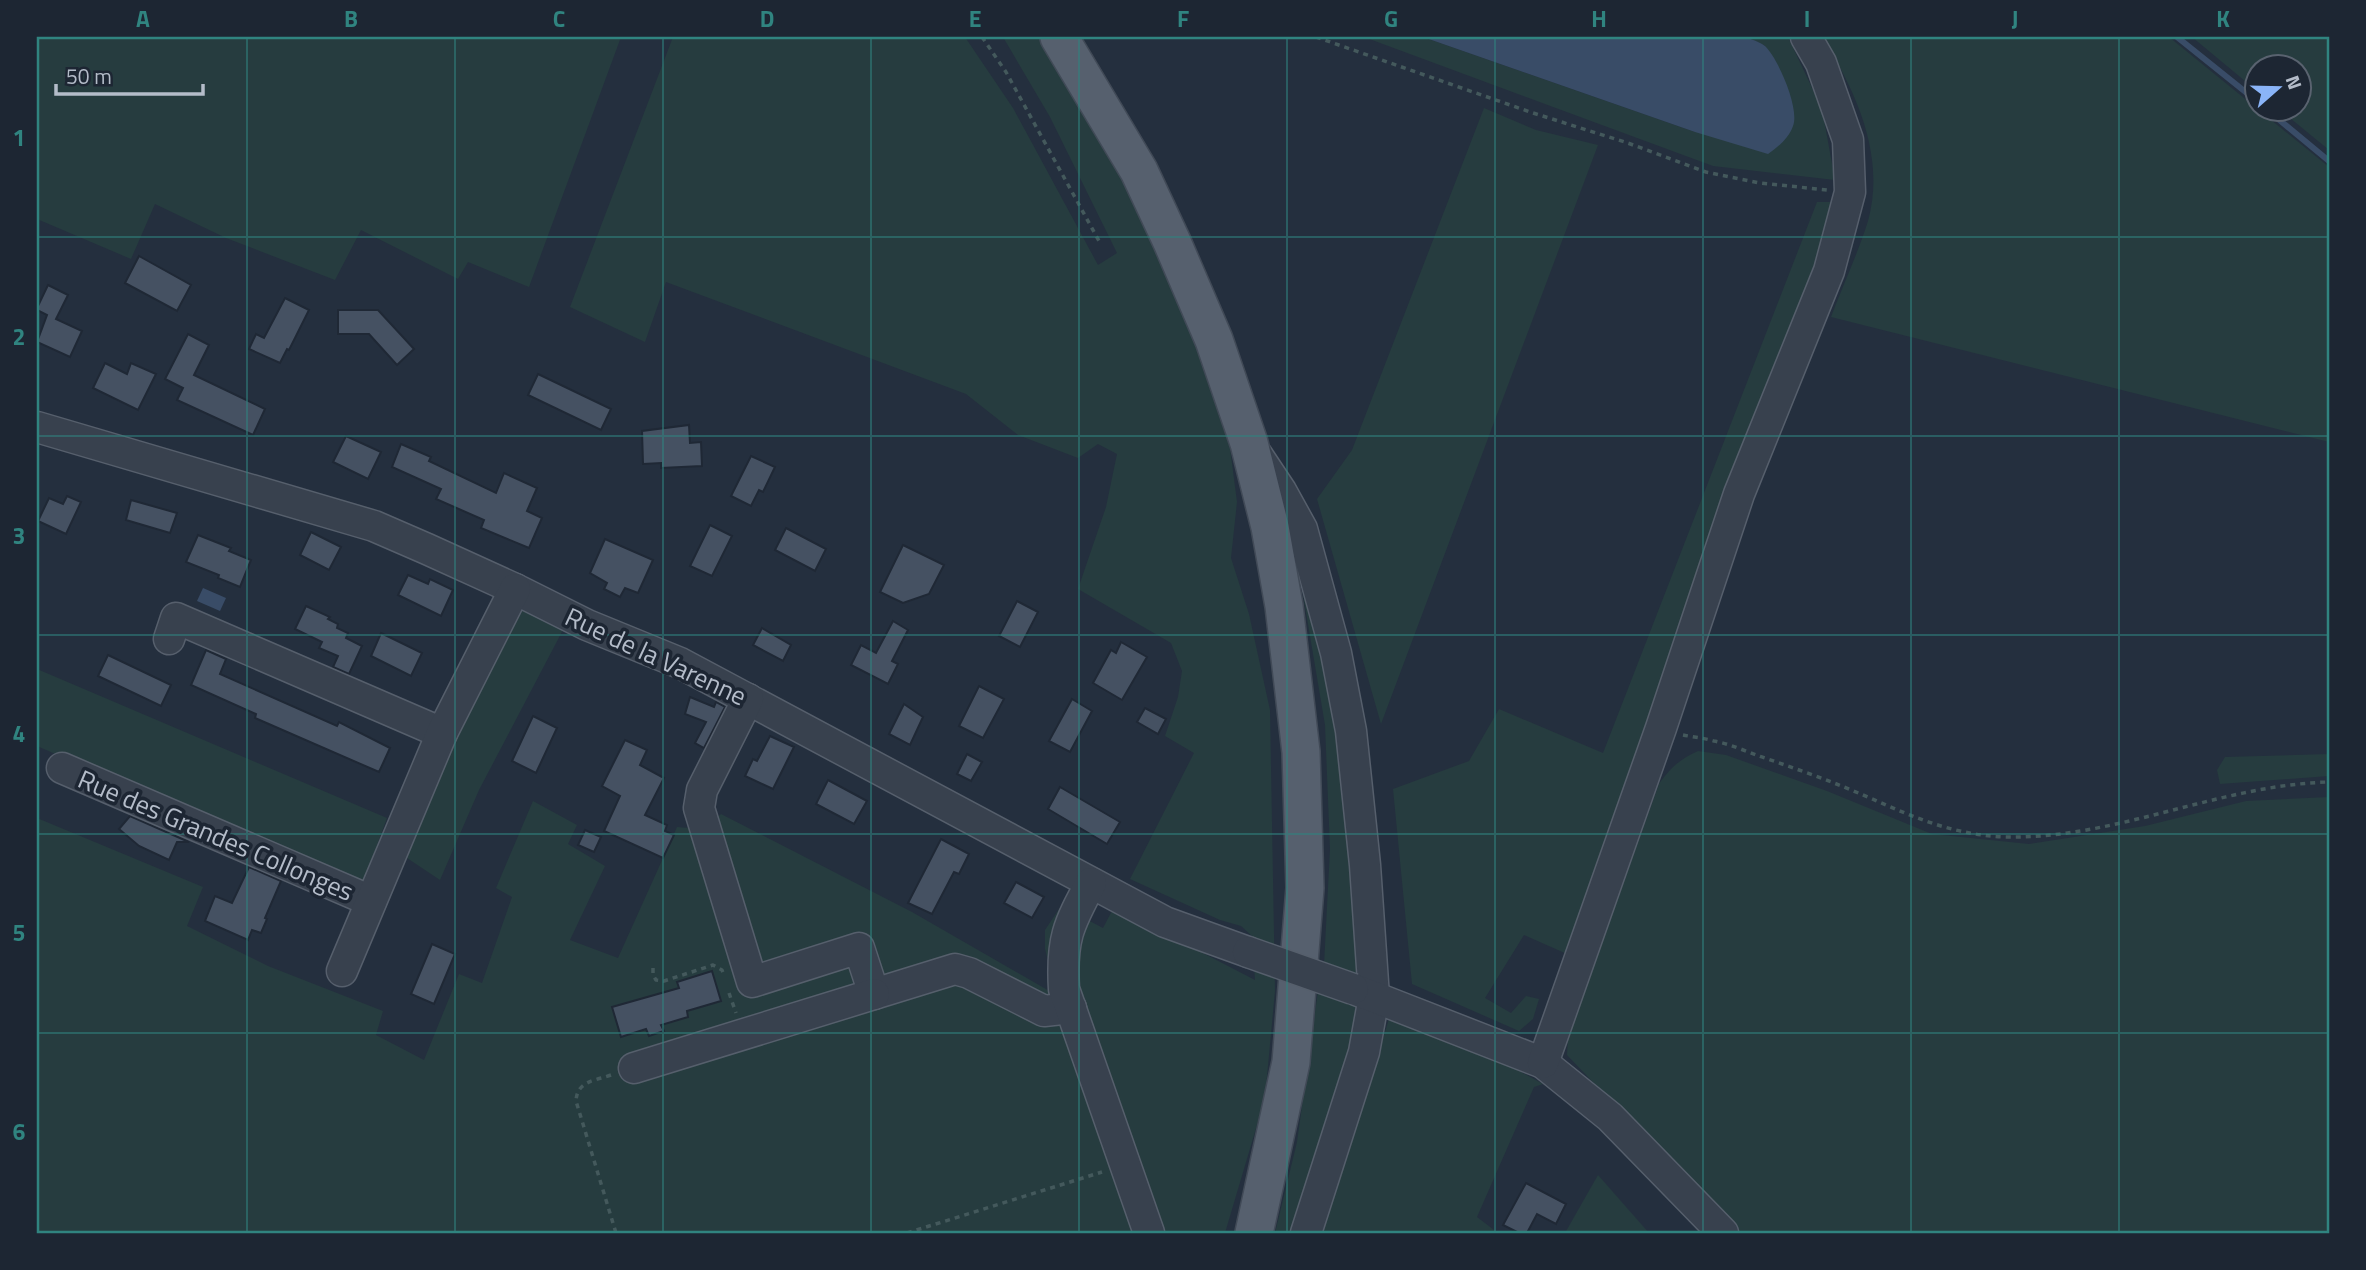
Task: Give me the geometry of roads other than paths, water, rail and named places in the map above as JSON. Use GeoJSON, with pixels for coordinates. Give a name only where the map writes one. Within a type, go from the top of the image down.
{"type":"FeatureCollection","features":[{"type":"Feature","properties":{"kind":"main road"},"geometry":{"type":"LineString","coordinates":[[1059,37],[1139,171],[1214,340],[1249,443],[1270,527],[1284,606],[1301,752],[1306,888],[1291,1062],[1254,1233]]}},
{"type":"Feature","properties":{"kind":"street"},"geometry":{"type":"LineString","coordinates":[[1543,1063],[1661,729],[1739,494],[1829,271],[1850,192],[1848,140],[1821,63],[1806,37]]}},
{"type":"Feature","properties":{"kind":"street","name":"Rue de la Varenne"},"geometry":{"type":"LineString","coordinates":[[37,427],[374,526],[515,589],[587,625],[680,663],[1165,922],[1363,993]]}},
{"type":"Feature","properties":{"kind":"street"},"geometry":{"type":"LineString","coordinates":[[1249,443],[1302,529],[1336,653],[1351,731],[1365,865],[1363,1052],[1306,1233]]}},
{"type":"Feature","properties":{"kind":"street","name":"Rue des Grandes Collonges"},"geometry":{"type":"LineString","coordinates":[[342,971],[442,733],[515,589]]}},
{"type":"Feature","properties":{"kind":"street"},"geometry":{"type":"LineString","coordinates":[[169,639],[176,618],[442,733]]}},
{"type":"Feature","properties":{"kind":"street"},"geometry":{"type":"LineString","coordinates":[[748,699],[702,790],[699,808],[752,982],[859,948],[874,994]]}},
{"type":"Feature","properties":{"kind":"street","name":"Rue des Grandes Collonges"},"geometry":{"type":"LineString","coordinates":[[62,768],[371,901]]}},
{"type":"Feature","properties":{"kind":"street"},"geometry":{"type":"LineString","coordinates":[[1091,883],[1073,914],[1065,936],[1062,962],[1064,989],[1149,1233]]}},
{"type":"Feature","properties":{"kind":"street"},"geometry":{"type":"LineString","coordinates":[[634,1068],[955,969],[969,973],[1044,1011],[1071,1008]]}},
{"type":"Feature","properties":{"kind":"street"},"geometry":{"type":"LineString","coordinates":[[1363,993],[1543,1063],[1610,1117],[1718,1231]]}},
{"type":"Feature","properties":{"kind":"water"},"geometry":{"type":"Polygon","coordinates":[[[1423,37],[1745,37],[1765,46],[1776,61],[1791,96],[1793,126],[1786,138],[1768,154],[1695,132],[1423,37]]]}},
{"type":"Feature","properties":{"kind":"water"},"geometry":{"type":"Polygon","coordinates":[[[203,588],[226,598],[220,611],[197,601],[203,588]]]}},
{"type":"Feature","properties":{"kind":"waterway"},"geometry":{"type":"LineString","coordinates":[[2177,37],[2244,91]]}},
{"type":"Feature","properties":{"kind":"waterway"},"geometry":{"type":"LineString","coordinates":[[2282,122],[2329,161]]}}]}
